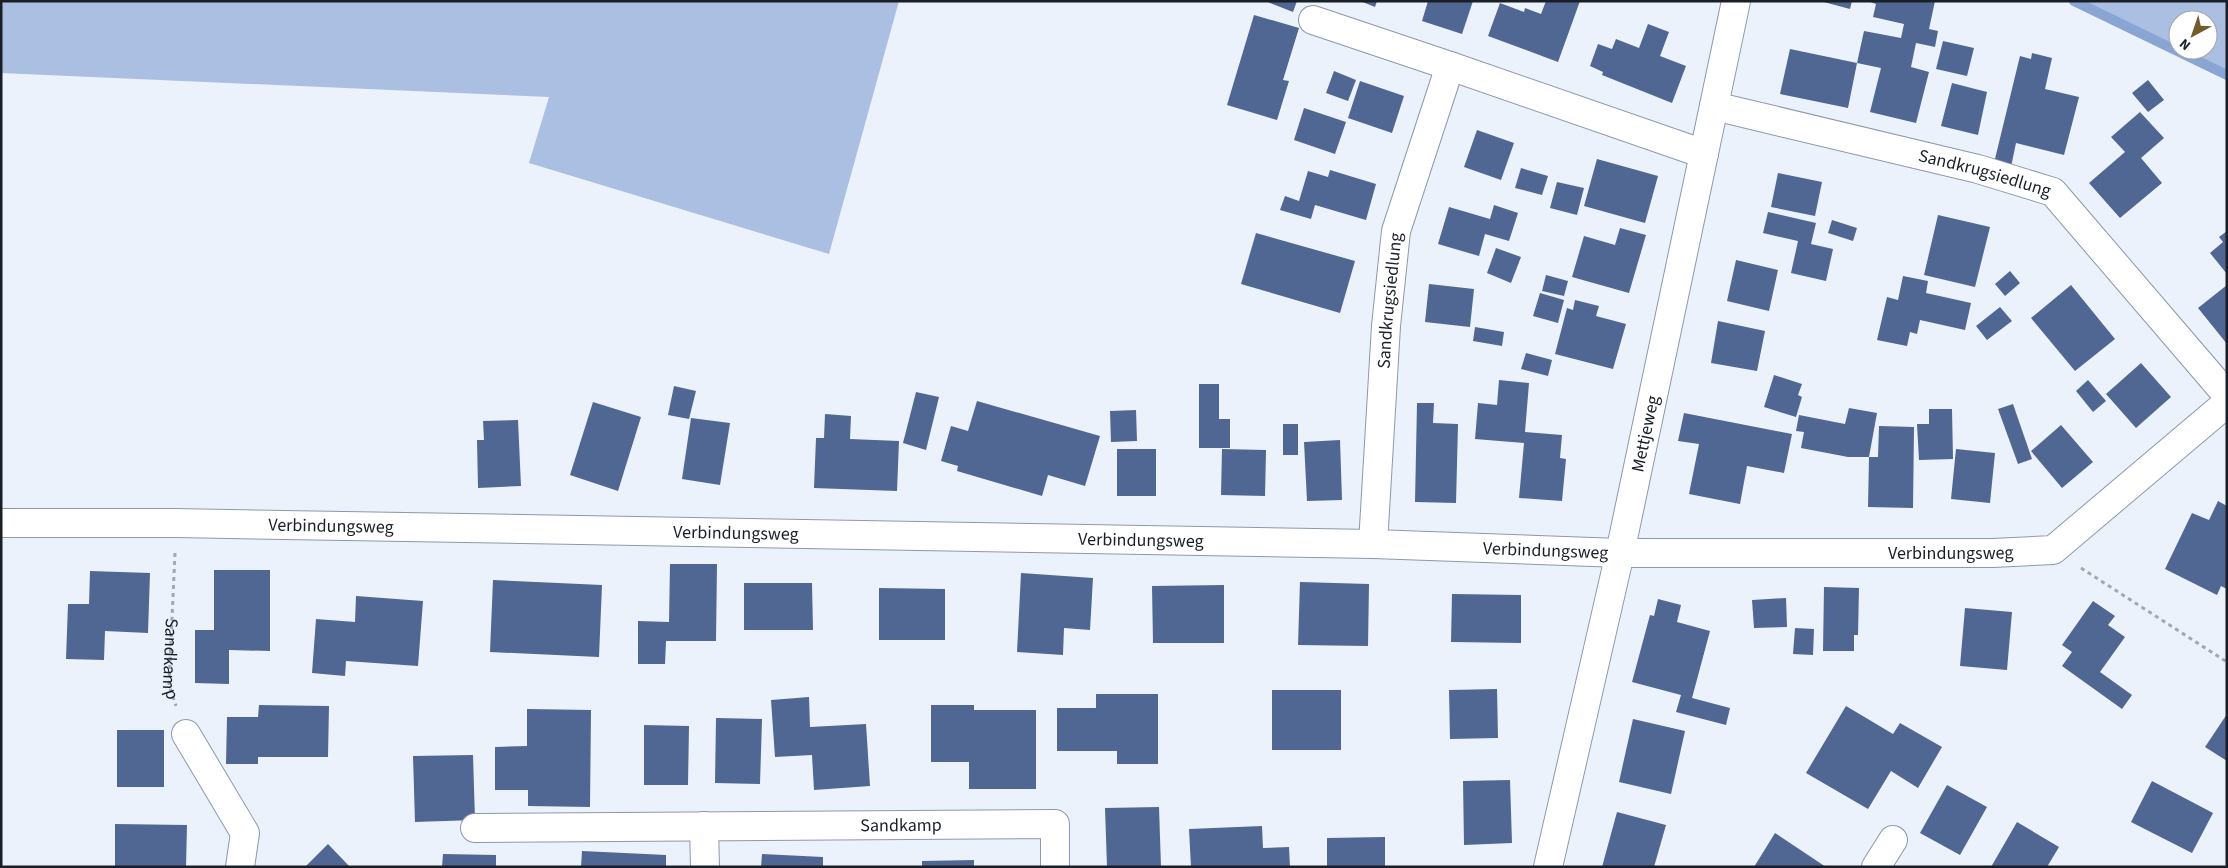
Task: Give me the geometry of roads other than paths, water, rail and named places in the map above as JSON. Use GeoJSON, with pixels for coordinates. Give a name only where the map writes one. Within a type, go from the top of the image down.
{"type":"FeatureCollection","features":[{"type":"Feature","properties":{"kind":"street","name":"Mettjeweg"},"geometry":{"type":"LineString","coordinates":[[1548,867],[1620,553],[1736,1]]}},
{"type":"Feature","properties":{"kind":"street"},"geometry":{"type":"LineString","coordinates":[[1313,20],[1704,154]]}},
{"type":"Feature","properties":{"kind":"street","name":"Sandkrugsiedlung"},"geometry":{"type":"LineString","coordinates":[[1373,544],[1386,326],[1396,231],[1450,66]]}},
{"type":"Feature","properties":{"kind":"street","name":"Sandkrugsiedlung"},"geometry":{"type":"LineString","coordinates":[[1714,106],[1978,168],[2053,192],[2227,395]]}},
{"type":"Feature","properties":{"kind":"street","name":"Verbindungsweg"},"geometry":{"type":"LineString","coordinates":[[1,523],[175,523],[1373,544],[1620,553],[1993,553],[2053,550],[2227,403]]}},
{"type":"Feature","properties":{"kind":"street"},"geometry":{"type":"LineString","coordinates":[[186,734],[245,833],[240,867]]}},
{"type":"Feature","properties":{"kind":"street","name":"Sandkamp"},"geometry":{"type":"LineString","coordinates":[[475,828],[1055,824],[1055,867]]}},
{"type":"Feature","properties":{"kind":"street"},"geometry":{"type":"LineString","coordinates":[[704,826],[705,867]]}},
{"type":"Feature","properties":{"kind":"street"},"geometry":{"type":"LineString","coordinates":[[1876,867],[1893,840]]}},
{"type":"Feature","properties":{"kind":"waterway"},"geometry":{"type":"LineString","coordinates":[[2074,1],[2227,75]]}}]}
